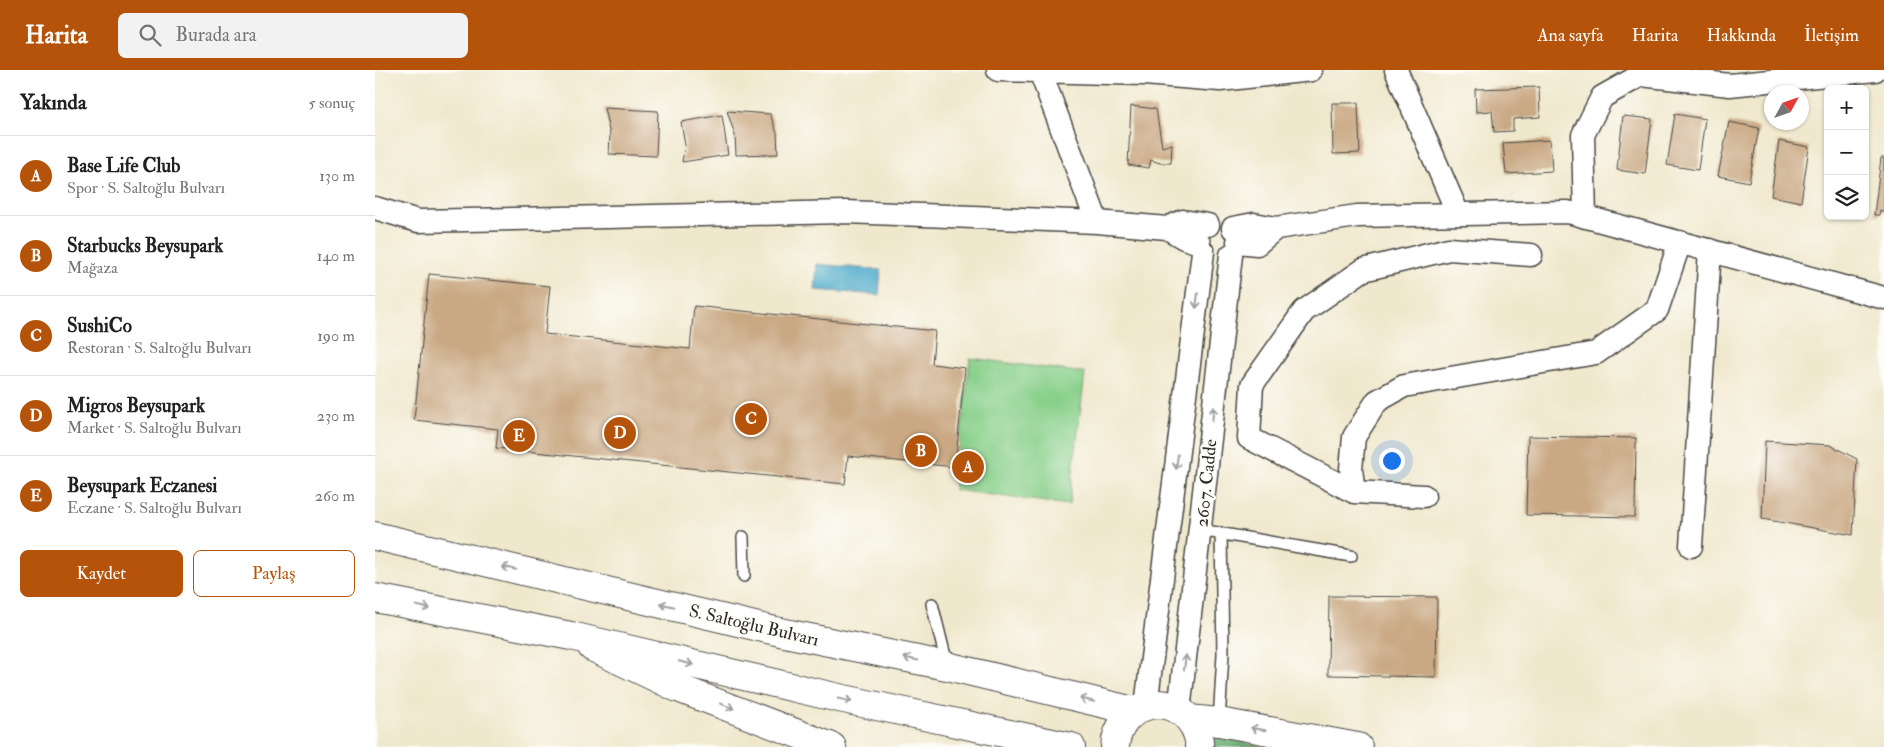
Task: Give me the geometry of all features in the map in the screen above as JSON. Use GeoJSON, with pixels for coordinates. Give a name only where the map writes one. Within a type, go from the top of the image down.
{"type":"FeatureCollection","features":[{"type":"Feature","properties":{"kind":"main road","name":"S. Saltoğlu Bulvarı"},"geometry":{"type":"LineString","coordinates":[[375,536],[780,632],[947,666],[1140,709],[1163,705],[1184,715],[1358,747]]}},
{"type":"Feature","properties":{"kind":"main road"},"geometry":{"type":"LineString","coordinates":[[375,598],[571,636],[829,696],[1071,747]]}},
{"type":"Feature","properties":{"kind":"main road"},"geometry":{"type":"LineString","coordinates":[[571,636],[678,688],[832,747]]}},
{"type":"Feature","properties":{"kind":"main road"},"geometry":{"type":"LineString","coordinates":[[1115,747],[1118,731],[1125,720],[1140,709]]}},
{"type":"Feature","properties":{"kind":"main road"},"geometry":{"type":"LineString","coordinates":[[1184,715],[1196,730],[1199,747]]}},
{"type":"Feature","properties":{"kind":"street"},"geometry":{"type":"LineString","coordinates":[[998,70],[1144,74],[1220,80],[1311,70]]}},
{"type":"Feature","properties":{"kind":"street"},"geometry":{"type":"LineString","coordinates":[[1396,70],[1458,214]]}},
{"type":"Feature","properties":{"kind":"street"},"geometry":{"type":"LineString","coordinates":[[1585,217],[1583,135],[1602,98],[1641,75],[1730,85],[1875,70]]}},
{"type":"Feature","properties":{"kind":"street"},"geometry":{"type":"LineString","coordinates":[[1040,71],[1097,222]]}},
{"type":"Feature","properties":{"kind":"street"},"geometry":{"type":"LineString","coordinates":[[375,208],[418,222],[845,212],[1097,222],[1167,228],[1184,238],[1204,240]]}},
{"type":"Feature","properties":{"kind":"street"},"geometry":{"type":"LineString","coordinates":[[1234,242],[1257,244],[1276,228],[1357,216],[1568,212],[1884,298]]}},
{"type":"Feature","properties":{"kind":"street"},"geometry":{"type":"LineString","coordinates":[[1204,240],[1218,221],[1229,224],[1234,242]]}},
{"type":"Feature","properties":{"kind":"street"},"geometry":{"type":"LineString","coordinates":[[1204,240],[1214,259],[1220,260],[1234,242]]}},
{"type":"Feature","properties":{"kind":"street","name":"2607. Cadde"},"geometry":{"type":"LineString","coordinates":[[1140,709],[1169,527],[1204,240]]}},
{"type":"Feature","properties":{"kind":"street","name":"2607. Cadde"},"geometry":{"type":"LineString","coordinates":[[1184,715],[1211,532],[1234,242]]}},
{"type":"Feature","properties":{"kind":"street"},"geometry":{"type":"LineString","coordinates":[[1354,492],[1351,469],[1354,437],[1377,401],[1403,386],[1596,352],[1657,310],[1680,242]]}},
{"type":"Feature","properties":{"kind":"street"},"geometry":{"type":"LineString","coordinates":[[1424,496],[1354,492],[1249,438],[1253,385],[1304,311],[1363,270],[1449,249],[1531,254]]}},
{"type":"Feature","properties":{"kind":"street"},"geometry":{"type":"LineString","coordinates":[[1691,546],[1710,250]]}},
{"type":"Feature","properties":{"kind":"street"},"geometry":{"type":"LineString","coordinates":[[1169,527],[1211,532]]}},
{"type":"Feature","properties":{"kind":"lane"},"geometry":{"type":"LineString","coordinates":[[1219,722],[1223,654],[1211,532],[1351,556]]}},
{"type":"Feature","properties":{"kind":"lane"},"geometry":{"type":"LineString","coordinates":[[743,537],[744,576]]}},
{"type":"Feature","properties":{"kind":"lane"},"geometry":{"type":"LineString","coordinates":[[932,604],[947,666]]}},
{"type":"Feature","properties":{"kind":"green space"},"geometry":{"type":"Polygon","coordinates":[[[970,358],[1085,373],[1069,505],[954,490],[970,358]]]}},
{"type":"Feature","properties":{"kind":"green space"},"geometry":{"type":"Polygon","coordinates":[[[1212,735],[1264,747],[1212,747],[1212,735]]]}},
{"type":"Feature","properties":{"kind":"water"},"geometry":{"type":"Polygon","coordinates":[[[817,264],[881,270],[879,295],[815,290],[817,264]]]}},
{"type":"Feature","properties":{"kind":"building"},"geometry":{"type":"Polygon","coordinates":[[[1539,87],[1540,117],[1513,119],[1513,131],[1494,132],[1492,111],[1476,112],[1475,89],[1539,87]]]}},
{"type":"Feature","properties":{"kind":"building"},"geometry":{"type":"Polygon","coordinates":[[[1332,103],[1358,103],[1360,153],[1333,154],[1332,103]]]}},
{"type":"Feature","properties":{"kind":"building"},"geometry":{"type":"Polygon","coordinates":[[[1131,106],[1156,109],[1162,147],[1172,144],[1171,163],[1160,163],[1151,160],[1149,168],[1128,165],[1131,106]]]}},
{"type":"Feature","properties":{"kind":"building"},"geometry":{"type":"Polygon","coordinates":[[[604,108],[658,111],[656,156],[609,154],[610,135],[604,108]]]}},
{"type":"Feature","properties":{"kind":"building"},"geometry":{"type":"Polygon","coordinates":[[[727,111],[770,114],[777,133],[778,154],[736,155],[735,135],[727,111]]]}},
{"type":"Feature","properties":{"kind":"building"},"geometry":{"type":"Polygon","coordinates":[[[1675,114],[1705,119],[1698,170],[1667,165],[1675,114]]]}},
{"type":"Feature","properties":{"kind":"building"},"geometry":{"type":"Polygon","coordinates":[[[722,115],[728,155],[682,162],[685,145],[681,122],[722,115]]]}},
{"type":"Feature","properties":{"kind":"building"},"geometry":{"type":"Polygon","coordinates":[[[1623,116],[1652,119],[1645,174],[1617,170],[1623,116]]]}},
{"type":"Feature","properties":{"kind":"building"},"geometry":{"type":"Polygon","coordinates":[[[1729,122],[1759,128],[1749,182],[1718,176],[1729,122]]]}},
{"type":"Feature","properties":{"kind":"building"},"geometry":{"type":"Polygon","coordinates":[[[1550,140],[1552,171],[1506,174],[1503,143],[1550,140]]]}},
{"type":"Feature","properties":{"kind":"building"},"geometry":{"type":"Polygon","coordinates":[[[1779,141],[1809,147],[1801,202],[1771,196],[1779,141]]]}},
{"type":"Feature","properties":{"kind":"building"},"geometry":{"type":"Polygon","coordinates":[[[1881,158],[1884,158],[1884,212],[1880,210],[1879,215],[1874,215],[1881,158]]]}},
{"type":"Feature","properties":{"kind":"building"},"geometry":{"type":"Polygon","coordinates":[[[429,274],[550,286],[545,334],[690,349],[694,306],[935,331],[932,364],[965,368],[955,467],[848,456],[845,484],[496,448],[498,429],[414,420],[429,274]]]}},
{"type":"Feature","properties":{"kind":"building"},"geometry":{"type":"Polygon","coordinates":[[[1528,436],[1636,438],[1635,517],[1526,515],[1528,436]]]}},
{"type":"Feature","properties":{"kind":"building"},"geometry":{"type":"Polygon","coordinates":[[[1765,441],[1830,445],[1857,459],[1853,535],[1762,519],[1765,441]]]}},
{"type":"Feature","properties":{"kind":"building"},"geometry":{"type":"Polygon","coordinates":[[[1329,596],[1437,597],[1436,677],[1328,675],[1329,596]]]}},
{"type":"Feature","properties":{"kind":"place","name":"SushiCo"},"geometry":{"type":"Point","coordinates":[751,419]}},
{"type":"Feature","properties":{"kind":"place","name":"Migros Beysupark"},"geometry":{"type":"Point","coordinates":[620,433]}},
{"type":"Feature","properties":{"kind":"place","name":"Beysupark Eczanesi"},"geometry":{"type":"Point","coordinates":[519,436]}},
{"type":"Feature","properties":{"kind":"place","name":"Starbucks Beysupark"},"geometry":{"type":"Point","coordinates":[921,451]}},
{"type":"Feature","properties":{"kind":"place","name":"Base Life Club"},"geometry":{"type":"Point","coordinates":[968,467]}}]}
